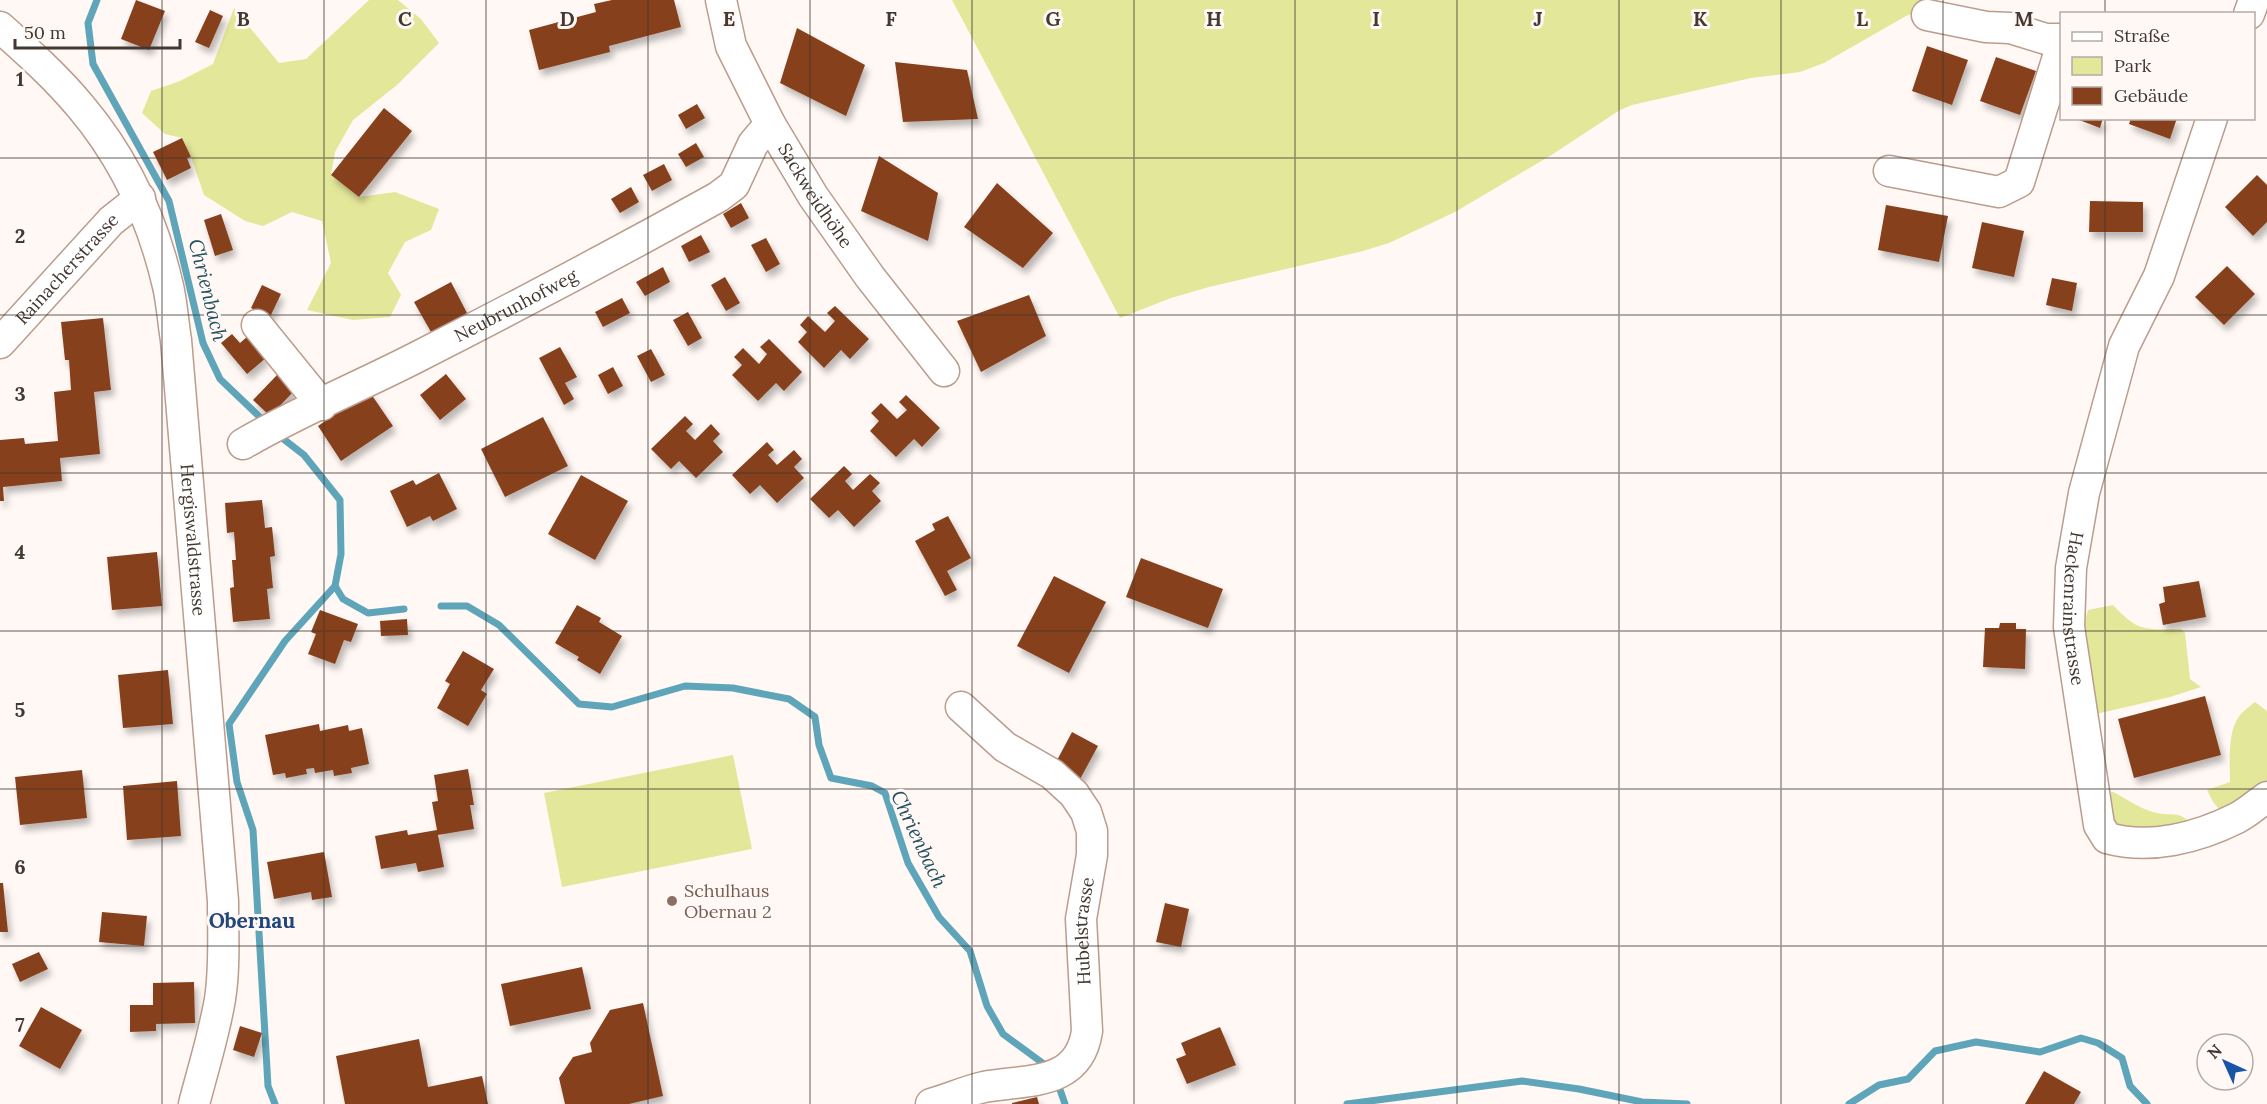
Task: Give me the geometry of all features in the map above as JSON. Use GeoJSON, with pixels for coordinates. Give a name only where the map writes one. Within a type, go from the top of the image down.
{"type":"FeatureCollection","features":[{"type":"Feature","properties":{"kind":"street","name":"Sackweidhöhe"},"geometry":{"type":"LineString","coordinates":[[721,0],[731,46],[770,124],[813,196],[870,277],[944,371]]}},
{"type":"Feature","properties":{"kind":"street"},"geometry":{"type":"LineString","coordinates":[[1927,15],[1986,27],[2010,28],[2046,39],[2060,39]]}},
{"type":"Feature","properties":{"kind":"street","name":"Hergiswaldstrasse"},"geometry":{"type":"LineString","coordinates":[[0,27],[81,106],[106,139],[140,198],[168,287],[176,340],[223,901],[224,950],[220,997],[194,1104]]}},
{"type":"Feature","properties":{"kind":"street"},"geometry":{"type":"LineString","coordinates":[[1889,171],[1999,192],[2019,182],[2060,47]]}},
{"type":"Feature","properties":{"kind":"street","name":"Hackenrainstrasse"},"geometry":{"type":"LineString","coordinates":[[2211,120],[2159,276],[2124,346],[2084,493],[2071,568],[2069,627],[2098,825],[2107,838],[2122,843],[2178,841],[2237,818],[2267,797]]}},
{"type":"Feature","properties":{"kind":"street","name":"Neubrunhofweg"},"geometry":{"type":"LineString","coordinates":[[263,433],[539,295],[717,197],[734,185],[753,144],[770,124]]}},
{"type":"Feature","properties":{"kind":"street","name":"Rainacherstrasse"},"geometry":{"type":"LineString","coordinates":[[0,343],[111,221],[140,198]]}},
{"type":"Feature","properties":{"kind":"street"},"geometry":{"type":"LineString","coordinates":[[257,325],[322,405]]}},
{"type":"Feature","properties":{"kind":"street","name":"Hubelstrasse"},"geometry":{"type":"LineString","coordinates":[[945,1103],[984,1087],[1035,1081],[1062,1070],[1072,1064],[1082,1052],[1087,1031],[1081,919],[1092,855],[1092,831],[1086,812],[1074,794],[1052,774],[1005,747],[962,707]]}},
{"type":"Feature","properties":{"kind":"green space"},"geometry":{"type":"Polygon","coordinates":[[[369,0],[398,0],[421,19],[439,43],[397,85],[353,120],[335,152],[331,175],[359,197],[395,192],[439,209],[431,230],[405,242],[388,273],[401,295],[390,317],[353,320],[307,310],[331,263],[322,221],[292,212],[263,226],[245,221],[204,195],[182,138],[165,134],[142,113],[151,91],[180,81],[213,64],[234,8],[279,63],[306,59],[369,0]]]}},
{"type":"Feature","properties":{"kind":"green space"},"geometry":{"type":"Polygon","coordinates":[[[952,0],[1924,0],[1925,9],[1906,16],[1824,63],[1800,72],[1751,78],[1632,105],[1620,110],[1553,154],[1455,212],[1389,243],[1209,287],[1171,298],[1120,318],[952,0]]]}},
{"type":"Feature","properties":{"kind":"green space"},"geometry":{"type":"Polygon","coordinates":[[[2113,605],[2130,621],[2143,628],[2181,629],[2185,633],[2190,679],[2201,687],[2170,697],[2087,716],[2075,652],[2088,610],[2113,605]]]}},
{"type":"Feature","properties":{"kind":"green space"},"geometry":{"type":"Polygon","coordinates":[[[2255,702],[2267,711],[2267,792],[2220,810],[2207,790],[2230,782],[2230,747],[2233,729],[2240,715],[2255,702]]]}},
{"type":"Feature","properties":{"kind":"green space"},"geometry":{"type":"Polygon","coordinates":[[[733,755],[752,849],[562,887],[544,793],[733,755]]]}},
{"type":"Feature","properties":{"kind":"green space"},"geometry":{"type":"Polygon","coordinates":[[[2113,792],[2151,812],[2182,816],[2188,822],[2165,838],[2111,824],[2105,794],[2113,792]]]}},
{"type":"Feature","properties":{"kind":"building"},"geometry":{"type":"Polygon","coordinates":[[[136,0],[165,11],[149,50],[121,39],[136,0]]]}},
{"type":"Feature","properties":{"kind":"building"},"geometry":{"type":"Polygon","coordinates":[[[612,0],[674,0],[681,27],[609,46],[610,52],[539,70],[529,30],[596,12],[594,4],[612,0]]]}},
{"type":"Feature","properties":{"kind":"building"},"geometry":{"type":"Polygon","coordinates":[[[210,10],[223,16],[209,48],[195,42],[210,10]]]}},
{"type":"Feature","properties":{"kind":"building"},"geometry":{"type":"Polygon","coordinates":[[[797,28],[865,65],[846,116],[780,83],[797,28]]]}},
{"type":"Feature","properties":{"kind":"building"},"geometry":{"type":"Polygon","coordinates":[[[1927,46],[1968,60],[1952,105],[1912,91],[1927,46]]]}},
{"type":"Feature","properties":{"kind":"building"},"geometry":{"type":"Polygon","coordinates":[[[1996,57],[2036,71],[2020,115],[1980,101],[1996,57]]]}},
{"type":"Feature","properties":{"kind":"building"},"geometry":{"type":"Polygon","coordinates":[[[895,62],[967,70],[978,119],[903,122],[895,62]]]}},
{"type":"Feature","properties":{"kind":"building"},"geometry":{"type":"Polygon","coordinates":[[[697,104],[705,118],[686,129],[678,115],[697,104]]]}},
{"type":"Feature","properties":{"kind":"building"},"geometry":{"type":"Polygon","coordinates":[[[384,108],[412,131],[359,197],[331,175],[384,108]]]}},
{"type":"Feature","properties":{"kind":"building"},"geometry":{"type":"Polygon","coordinates":[[[2079,120],[2102,120],[2100,128],[2079,120]]]}},
{"type":"Feature","properties":{"kind":"building"},"geometry":{"type":"Polygon","coordinates":[[[2130,120],[2176,120],[2170,139],[2129,124],[2130,120]]]}},
{"type":"Feature","properties":{"kind":"building"},"geometry":{"type":"Polygon","coordinates":[[[182,138],[191,157],[187,158],[191,168],[167,180],[153,152],[182,138]]]}},
{"type":"Feature","properties":{"kind":"building"},"geometry":{"type":"Polygon","coordinates":[[[696,143],[704,157],[686,167],[678,154],[696,143]]]}},
{"type":"Feature","properties":{"kind":"building"},"geometry":{"type":"Polygon","coordinates":[[[879,156],[938,193],[928,241],[861,211],[879,156]]]}},
{"type":"Feature","properties":{"kind":"building"},"geometry":{"type":"Polygon","coordinates":[[[664,164],[672,180],[652,191],[643,175],[664,164]]]}},
{"type":"Feature","properties":{"kind":"building"},"geometry":{"type":"Polygon","coordinates":[[[2257,175],[2267,185],[2267,222],[2253,236],[2225,207],[2257,175]]]}},
{"type":"Feature","properties":{"kind":"building"},"geometry":{"type":"Polygon","coordinates":[[[997,183],[1053,233],[1023,268],[964,227],[997,183]]]}},
{"type":"Feature","properties":{"kind":"building"},"geometry":{"type":"Polygon","coordinates":[[[631,187],[639,202],[620,213],[611,199],[631,187]]]}},
{"type":"Feature","properties":{"kind":"building"},"geometry":{"type":"Polygon","coordinates":[[[2090,201],[2143,202],[2143,232],[2089,232],[2090,201]]]}},
{"type":"Feature","properties":{"kind":"building"},"geometry":{"type":"Polygon","coordinates":[[[741,203],[749,218],[731,228],[723,214],[741,203]]]}},
{"type":"Feature","properties":{"kind":"building"},"geometry":{"type":"Polygon","coordinates":[[[1886,205],[1948,216],[1939,262],[1878,250],[1886,205]]]}},
{"type":"Feature","properties":{"kind":"building"},"geometry":{"type":"Polygon","coordinates":[[[221,214],[233,250],[215,256],[204,220],[221,214]]]}},
{"type":"Feature","properties":{"kind":"building"},"geometry":{"type":"Polygon","coordinates":[[[1982,222],[2024,231],[2014,277],[1972,268],[1982,222]]]}},
{"type":"Feature","properties":{"kind":"building"},"geometry":{"type":"Polygon","coordinates":[[[701,235],[710,252],[689,262],[681,246],[701,235]]]}},
{"type":"Feature","properties":{"kind":"building"},"geometry":{"type":"Polygon","coordinates":[[[766,238],[780,264],[766,272],[751,245],[766,238]]]}},
{"type":"Feature","properties":{"kind":"building"},"geometry":{"type":"Polygon","coordinates":[[[2227,266],[2255,294],[2224,325],[2195,297],[2227,266]]]}},
{"type":"Feature","properties":{"kind":"building"},"geometry":{"type":"Polygon","coordinates":[[[663,267],[670,282],[645,296],[636,282],[663,267]]]}},
{"type":"Feature","properties":{"kind":"building"},"geometry":{"type":"Polygon","coordinates":[[[725,277],[740,303],[726,311],[711,285],[725,277]]]}},
{"type":"Feature","properties":{"kind":"building"},"geometry":{"type":"Polygon","coordinates":[[[2052,278],[2077,283],[2072,311],[2046,305],[2052,278]]]}},
{"type":"Feature","properties":{"kind":"building"},"geometry":{"type":"Polygon","coordinates":[[[451,282],[467,313],[431,332],[414,302],[451,282]]]}},
{"type":"Feature","properties":{"kind":"building"},"geometry":{"type":"Polygon","coordinates":[[[262,285],[281,294],[270,317],[251,308],[262,285]]]}},
{"type":"Feature","properties":{"kind":"building"},"geometry":{"type":"Polygon","coordinates":[[[1029,295],[1046,336],[981,372],[957,321],[1029,295]]]}},
{"type":"Feature","properties":{"kind":"building"},"geometry":{"type":"Polygon","coordinates":[[[622,298],[630,313],[603,327],[595,312],[622,298]]]}},
{"type":"Feature","properties":{"kind":"building"},"geometry":{"type":"Polygon","coordinates":[[[835,306],[869,339],[850,359],[841,350],[824,368],[798,342],[807,332],[800,325],[808,316],[825,332],[835,321],[827,313],[835,306]]]}},
{"type":"Feature","properties":{"kind":"building"},"geometry":{"type":"Polygon","coordinates":[[[688,312],[702,338],[688,346],[673,320],[688,312]]]}},
{"type":"Feature","properties":{"kind":"building"},"geometry":{"type":"Polygon","coordinates":[[[103,318],[111,390],[94,392],[100,454],[60,458],[62,481],[3,487],[4,501],[0,501],[0,440],[24,438],[25,444],[58,441],[54,392],[71,390],[69,360],[65,360],[61,322],[103,318]]]}},
{"type":"Feature","properties":{"kind":"building"},"geometry":{"type":"Polygon","coordinates":[[[232,334],[240,343],[248,336],[266,358],[247,374],[221,343],[232,334]]]}},
{"type":"Feature","properties":{"kind":"building"},"geometry":{"type":"Polygon","coordinates":[[[769,339],[802,372],[784,391],[776,383],[758,401],[732,375],[742,365],[734,357],[743,348],[759,364],[767,354],[760,347],[769,339]]]}},
{"type":"Feature","properties":{"kind":"building"},"geometry":{"type":"Polygon","coordinates":[[[560,347],[577,377],[565,383],[574,399],[564,405],[539,358],[560,347]]]}},
{"type":"Feature","properties":{"kind":"building"},"geometry":{"type":"Polygon","coordinates":[[[651,349],[665,375],[651,382],[637,356],[651,349]]]}},
{"type":"Feature","properties":{"kind":"building"},"geometry":{"type":"Polygon","coordinates":[[[613,367],[623,386],[608,394],[598,375],[613,367]]]}},
{"type":"Feature","properties":{"kind":"building"},"geometry":{"type":"Polygon","coordinates":[[[278,374],[295,390],[270,416],[253,400],[278,374]]]}},
{"type":"Feature","properties":{"kind":"building"},"geometry":{"type":"Polygon","coordinates":[[[446,374],[466,399],[440,420],[420,395],[446,374]]]}},
{"type":"Feature","properties":{"kind":"building"},"geometry":{"type":"Polygon","coordinates":[[[369,391],[393,426],[341,461],[318,426],[369,391]]]}},
{"type":"Feature","properties":{"kind":"building"},"geometry":{"type":"Polygon","coordinates":[[[906,395],[940,428],[922,447],[914,439],[896,457],[870,431],[879,421],[871,413],[881,403],[897,419],[907,410],[899,402],[906,395]]]}},
{"type":"Feature","properties":{"kind":"building"},"geometry":{"type":"Polygon","coordinates":[[[685,416],[693,424],[686,431],[695,440],[711,424],[720,434],[713,441],[723,452],[696,478],[679,461],[671,469],[651,449],[685,416]]]}},
{"type":"Feature","properties":{"kind":"building"},"geometry":{"type":"Polygon","coordinates":[[[543,417],[568,466],[505,497],[481,449],[543,417]]]}},
{"type":"Feature","properties":{"kind":"building"},"geometry":{"type":"Polygon","coordinates":[[[767,442],[774,450],[768,455],[777,465],[794,450],[802,459],[794,467],[804,478],[777,503],[760,485],[750,494],[732,475],[767,442]]]}},
{"type":"Feature","properties":{"kind":"building"},"geometry":{"type":"Polygon","coordinates":[[[844,466],[852,474],[845,481],[853,490],[870,474],[880,483],[872,491],[881,501],[854,527],[838,510],[829,518],[810,499],[844,466]]]}},
{"type":"Feature","properties":{"kind":"building"},"geometry":{"type":"Polygon","coordinates":[[[439,473],[457,509],[433,521],[430,516],[407,527],[390,491],[413,480],[416,485],[439,473]]]}},
{"type":"Feature","properties":{"kind":"building"},"geometry":{"type":"Polygon","coordinates":[[[581,475],[628,501],[595,560],[548,534],[581,475]]]}},
{"type":"Feature","properties":{"kind":"building"},"geometry":{"type":"Polygon","coordinates":[[[262,500],[265,528],[272,527],[275,556],[270,557],[273,588],[267,589],[270,619],[233,622],[230,588],[234,587],[232,560],[236,560],[234,532],[227,533],[225,503],[262,500]]]}},
{"type":"Feature","properties":{"kind":"building"},"geometry":{"type":"Polygon","coordinates":[[[948,516],[971,558],[947,571],[957,590],[945,596],[915,541],[935,530],[932,524],[948,516]]]}},
{"type":"Feature","properties":{"kind":"building"},"geometry":{"type":"Polygon","coordinates":[[[157,552],[162,606],[112,610],[107,557],[157,552]]]}},
{"type":"Feature","properties":{"kind":"building"},"geometry":{"type":"Polygon","coordinates":[[[1141,558],[1223,589],[1208,628],[1126,597],[1141,558]]]}},
{"type":"Feature","properties":{"kind":"building"},"geometry":{"type":"Polygon","coordinates":[[[1054,576],[1106,602],[1069,673],[1017,646],[1054,576]]]}},
{"type":"Feature","properties":{"kind":"building"},"geometry":{"type":"Polygon","coordinates":[[[2199,581],[2206,617],[2163,625],[2159,604],[2165,602],[2163,587],[2199,581]]]}},
{"type":"Feature","properties":{"kind":"building"},"geometry":{"type":"Polygon","coordinates":[[[577,605],[601,618],[599,622],[622,636],[600,674],[577,660],[579,657],[555,643],[577,605]]]}},
{"type":"Feature","properties":{"kind":"building"},"geometry":{"type":"Polygon","coordinates":[[[320,610],[358,624],[351,642],[344,640],[335,664],[308,654],[316,634],[311,632],[320,610]]]}},
{"type":"Feature","properties":{"kind":"building"},"geometry":{"type":"Polygon","coordinates":[[[407,619],[408,635],[381,636],[380,621],[407,619]]]}},
{"type":"Feature","properties":{"kind":"building"},"geometry":{"type":"Polygon","coordinates":[[[2000,623],[2016,623],[2016,629],[2026,629],[2025,669],[1983,667],[1985,628],[1999,628],[2000,623]]]}},
{"type":"Feature","properties":{"kind":"building"},"geometry":{"type":"Polygon","coordinates":[[[463,651],[494,669],[481,690],[487,694],[468,726],[437,708],[450,684],[445,681],[463,651]]]}},
{"type":"Feature","properties":{"kind":"building"},"geometry":{"type":"Polygon","coordinates":[[[168,670],[173,724],[123,728],[118,675],[168,670]]]}},
{"type":"Feature","properties":{"kind":"building"},"geometry":{"type":"Polygon","coordinates":[[[2205,696],[2221,755],[2134,778],[2118,719],[2205,696]]]}},
{"type":"Feature","properties":{"kind":"building"},"geometry":{"type":"Polygon","coordinates":[[[319,724],[320,731],[348,725],[349,731],[362,728],[369,764],[351,768],[352,773],[334,776],[333,770],[315,773],[314,768],[306,769],[307,774],[286,778],[285,773],[273,775],[265,735],[319,724]]]}},
{"type":"Feature","properties":{"kind":"building"},"geometry":{"type":"Polygon","coordinates":[[[1072,732],[1098,746],[1079,781],[1055,764],[1072,732]]]}},
{"type":"Feature","properties":{"kind":"building"},"geometry":{"type":"Polygon","coordinates":[[[468,769],[474,805],[470,805],[474,829],[438,835],[444,867],[418,872],[416,863],[381,869],[375,836],[407,830],[408,835],[437,830],[432,802],[438,801],[434,775],[468,769]]]}},
{"type":"Feature","properties":{"kind":"building"},"geometry":{"type":"Polygon","coordinates":[[[82,770],[87,818],[20,825],[15,777],[82,770]]]}},
{"type":"Feature","properties":{"kind":"building"},"geometry":{"type":"Polygon","coordinates":[[[177,781],[181,836],[127,840],[123,786],[177,781]]]}},
{"type":"Feature","properties":{"kind":"building"},"geometry":{"type":"Polygon","coordinates":[[[324,852],[332,897],[312,900],[311,892],[274,899],[267,862],[324,852]]]}},
{"type":"Feature","properties":{"kind":"building"},"geometry":{"type":"Polygon","coordinates":[[[0,883],[3,883],[8,932],[0,932],[0,883]]]}},
{"type":"Feature","properties":{"kind":"building"},"geometry":{"type":"Polygon","coordinates":[[[1165,903],[1189,909],[1181,947],[1156,942],[1165,903]]]}},
{"type":"Feature","properties":{"kind":"building"},"geometry":{"type":"Polygon","coordinates":[[[102,912],[147,916],[144,946],[99,942],[102,912]]]}},
{"type":"Feature","properties":{"kind":"building"},"geometry":{"type":"Polygon","coordinates":[[[39,952],[48,969],[20,982],[12,964],[39,952]]]}},
{"type":"Feature","properties":{"kind":"building"},"geometry":{"type":"Polygon","coordinates":[[[582,967],[591,1009],[510,1026],[501,984],[582,967]]]}},
{"type":"Feature","properties":{"kind":"building"},"geometry":{"type":"Polygon","coordinates":[[[194,982],[195,1023],[156,1024],[156,1031],[130,1032],[130,1005],[153,1005],[153,983],[194,982]]]}},
{"type":"Feature","properties":{"kind":"building"},"geometry":{"type":"Polygon","coordinates":[[[643,1003],[663,1096],[629,1104],[565,1104],[559,1078],[573,1057],[592,1052],[590,1043],[610,1010],[643,1003]]]}},
{"type":"Feature","properties":{"kind":"building"},"geometry":{"type":"Polygon","coordinates":[[[41,1007],[82,1030],[60,1069],[19,1046],[41,1007]]]}},
{"type":"Feature","properties":{"kind":"building"},"geometry":{"type":"Polygon","coordinates":[[[240,1026],[262,1033],[254,1057],[233,1050],[240,1026]]]}},
{"type":"Feature","properties":{"kind":"building"},"geometry":{"type":"Polygon","coordinates":[[[1220,1027],[1236,1065],[1187,1084],[1176,1059],[1186,1055],[1181,1043],[1220,1027]]]}},
{"type":"Feature","properties":{"kind":"building"},"geometry":{"type":"Polygon","coordinates":[[[419,1039],[428,1087],[482,1076],[488,1104],[345,1104],[336,1056],[419,1039]]]}},
{"type":"Feature","properties":{"kind":"building"},"geometry":{"type":"Polygon","coordinates":[[[2044,1071],[2081,1092],[2074,1104],[2025,1104],[2044,1071]]]}},
{"type":"Feature","properties":{"kind":"building"},"geometry":{"type":"Polygon","coordinates":[[[1037,1097],[1039,1104],[1012,1104],[1012,1103],[1037,1097]]]}},
{"type":"Feature","properties":{"kind":"waterway","name":"Chrienbach"},"geometry":{"type":"LineString","coordinates":[[97,0],[88,23],[93,64],[169,201],[203,343],[220,379],[265,422]]}},
{"type":"Feature","properties":{"kind":"waterway","name":"Chrienbach"},"geometry":{"type":"LineString","coordinates":[[277,434],[304,455],[340,500],[341,554],[335,586],[343,599],[368,613],[404,609]]}},
{"type":"Feature","properties":{"kind":"waterway"},"geometry":{"type":"LineString","coordinates":[[275,1104],[268,1086],[253,830],[237,782],[229,724],[285,641],[335,586]]}},
{"type":"Feature","properties":{"kind":"waterway","name":"Chrienbach"},"geometry":{"type":"LineString","coordinates":[[441,606],[467,606],[499,625],[579,704],[612,707],[685,686],[733,688],[789,699],[815,717],[819,745],[831,778],[872,786],[885,793],[908,863],[939,917],[970,951],[987,1006],[1003,1034],[1048,1067]]}},
{"type":"Feature","properties":{"kind":"waterway"},"geometry":{"type":"LineString","coordinates":[[1849,1104],[1879,1085],[1908,1079],[1935,1051],[1976,1042],[2040,1052],[2081,1038],[2098,1043],[2122,1058],[2130,1086],[2147,1104]]}},
{"type":"Feature","properties":{"kind":"waterway","name":"Chrienbach"},"geometry":{"type":"LineString","coordinates":[[1057,1081],[1065,1104]]}},
{"type":"Feature","properties":{"kind":"waterway"},"geometry":{"type":"LineString","coordinates":[[1347,1104],[1522,1081],[1579,1089],[1642,1102],[1687,1104]]}},
{"type":"Feature","properties":{"kind":"place","name":"Schulhaus Obernau 2"},"geometry":{"type":"Point","coordinates":[672,901]}},
{"type":"Feature","properties":{"kind":"district","name":"Obernau"},"geometry":{"type":"Point","coordinates":[252,921]}}]}
